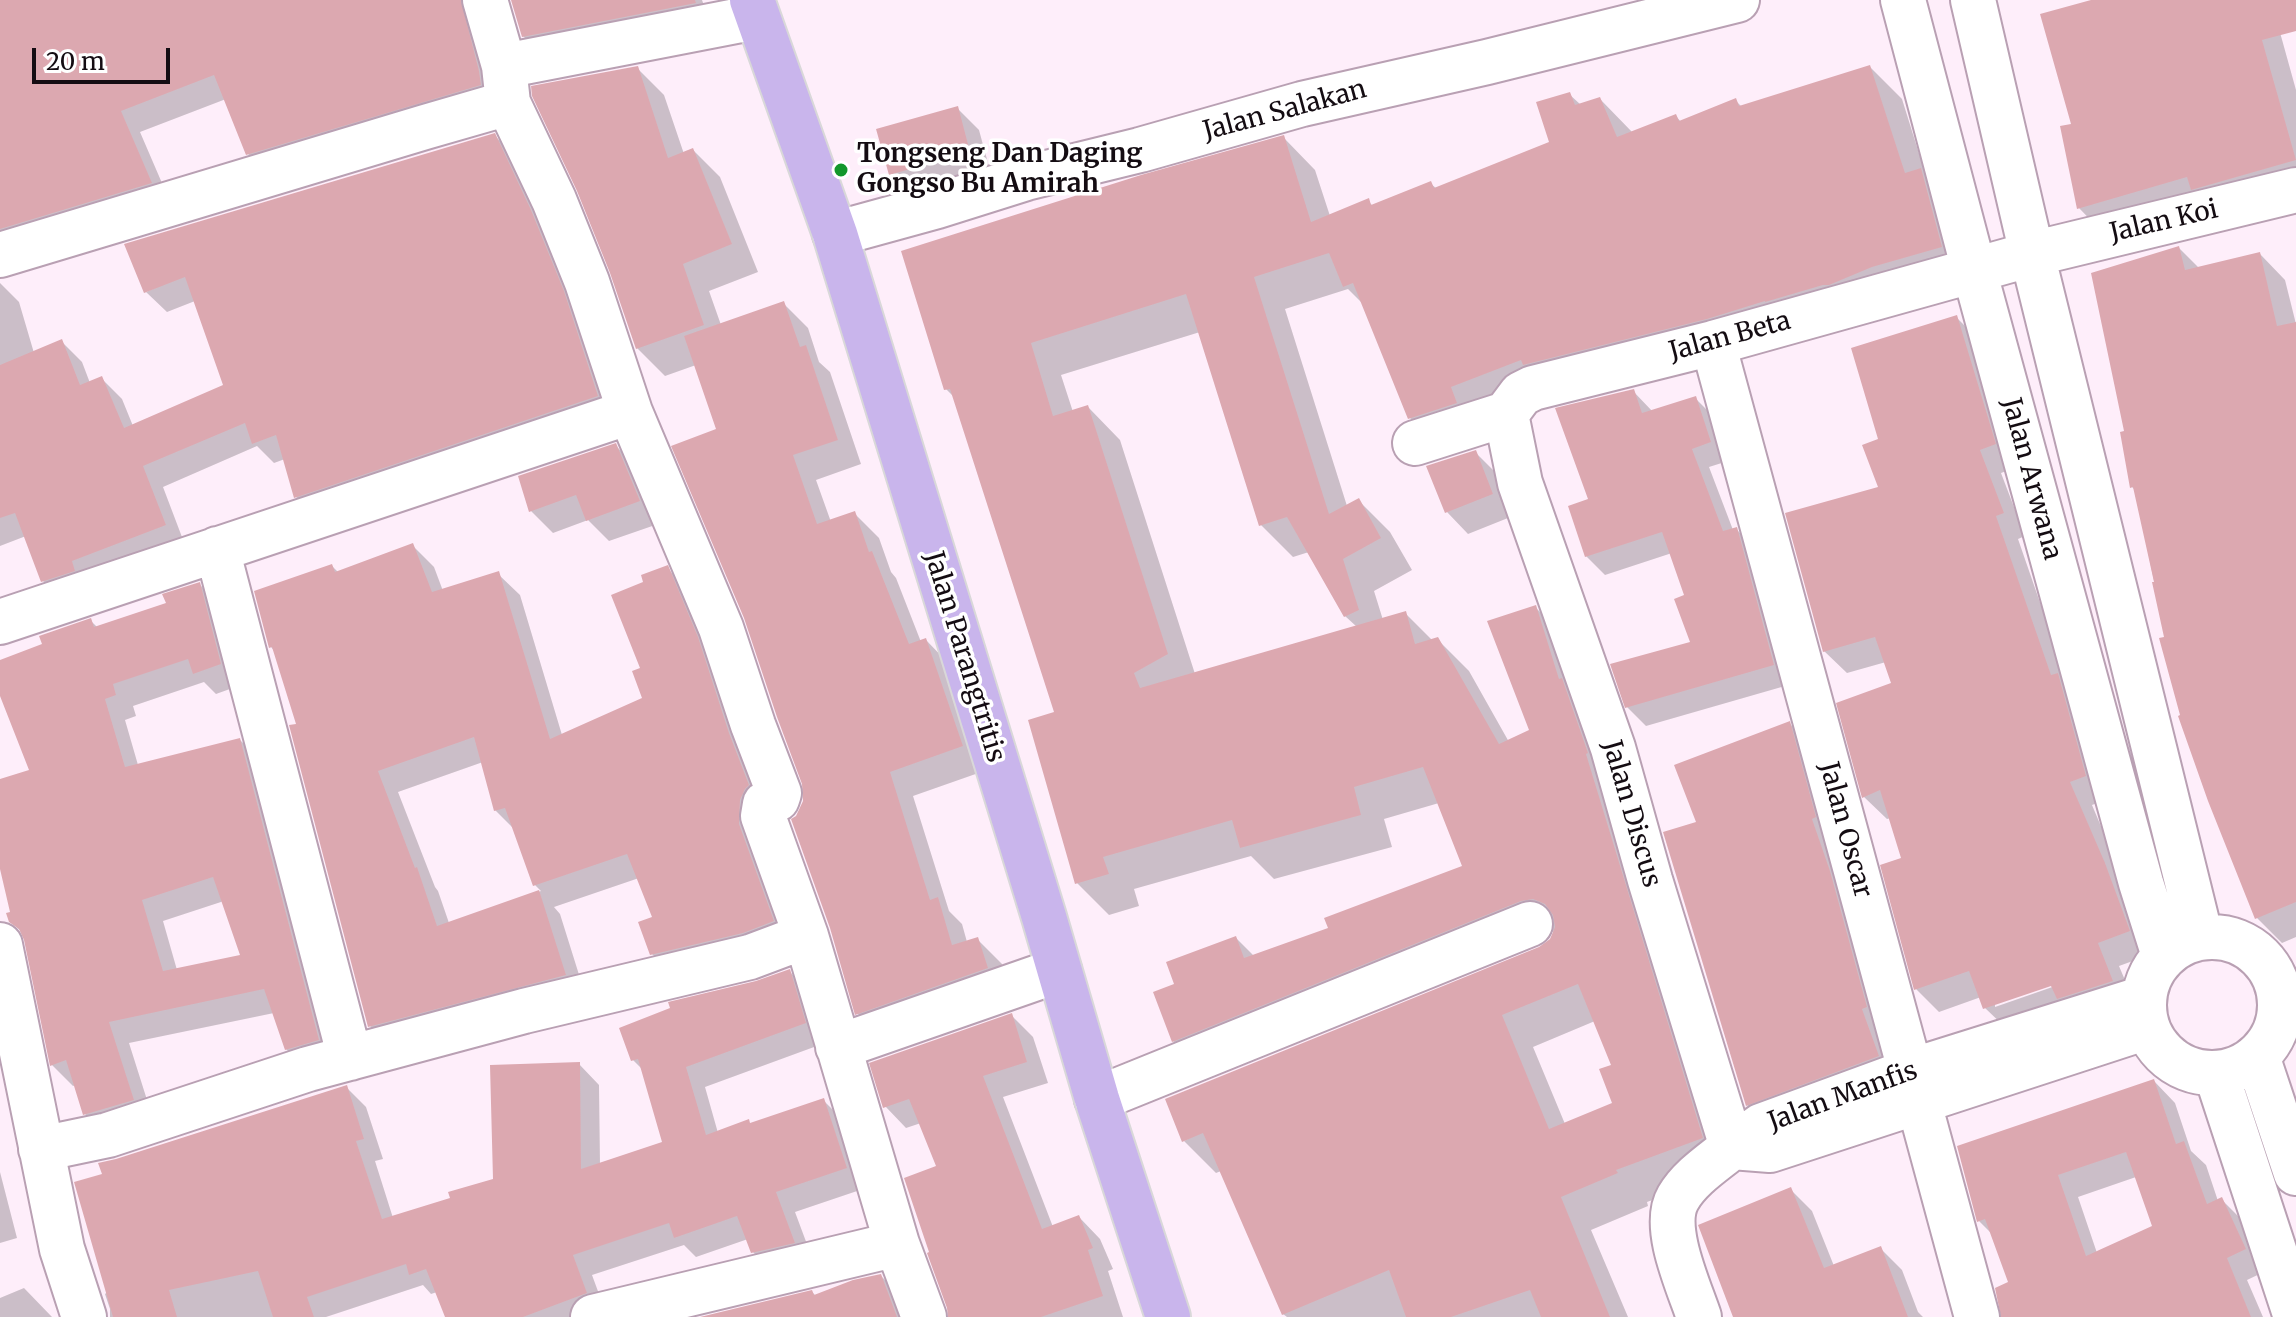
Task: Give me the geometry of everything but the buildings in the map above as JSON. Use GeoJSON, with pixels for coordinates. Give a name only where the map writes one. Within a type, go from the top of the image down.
{"type":"FeatureCollection","features":[{"type":"Feature","properties":{"kind":"main road","name":"Jalan Parangtritis"},"geometry":{"type":"LineString","coordinates":[[754,9],[835,234],[1097,1099],[1168,1317]]}},
{"type":"Feature","properties":{"kind":"street"},"geometry":{"type":"LineString","coordinates":[[485,0],[506,85],[597,307],[630,412],[721,628],[779,793],[777,799],[765,804],[763,816],[806,936],[897,1244],[924,1317]]}},
{"type":"Feature","properties":{"kind":"street","name":"Jalan Salakan"},"geometry":{"type":"LineString","coordinates":[[835,234],[1026,178],[1140,150],[1302,104],[1737,0]]}},
{"type":"Feature","properties":{"kind":"street","name":"Jalan Arwana"},"geometry":{"type":"LineString","coordinates":[[1903,0],[2141,883],[2182,947]]}},
{"type":"Feature","properties":{"kind":"street","name":"Jalan Arwana"},"geometry":{"type":"LineString","coordinates":[[1973,0],[2032,254],[2182,947]]}},
{"type":"Feature","properties":{"kind":"street"},"geometry":{"type":"LineString","coordinates":[[0,255],[425,127],[506,85],[754,9]]}},
{"type":"Feature","properties":{"kind":"street","name":"Jalan Koi"},"geometry":{"type":"LineString","coordinates":[[2032,254],[2296,190]]}},
{"type":"Feature","properties":{"kind":"street","name":"Jalan Beta"},"geometry":{"type":"LineString","coordinates":[[1506,414],[1521,394],[1533,388],[1713,343],[2032,254]]}},
{"type":"Feature","properties":{"kind":"street","name":"Jalan Oscar"},"geometry":{"type":"LineString","coordinates":[[1713,343],[1977,1317]]}},
{"type":"Feature","properties":{"kind":"street"},"geometry":{"type":"LineString","coordinates":[[0,622],[630,412]]}},
{"type":"Feature","properties":{"kind":"street"},"geometry":{"type":"LineString","coordinates":[[1415,443],[1506,414]]}},
{"type":"Feature","properties":{"kind":"street","name":"Jalan Discus"},"geometry":{"type":"LineString","coordinates":[[1506,414],[1520,483],[1613,748],[1654,895],[1732,1147]]}},
{"type":"Feature","properties":{"kind":"street"},"geometry":{"type":"LineString","coordinates":[[217,549],[350,1058]]}},
{"type":"Feature","properties":{"kind":"street"},"geometry":{"type":"LineString","coordinates":[[1097,1099],[1530,924]]}},
{"type":"Feature","properties":{"kind":"street"},"geometry":{"type":"LineString","coordinates":[[41,1149],[108,1135],[308,1069],[524,1011],[750,957],[806,936]]}},
{"type":"Feature","properties":{"kind":"street"},"geometry":{"type":"LineString","coordinates":[[2217,937],[2241,944],[2261,957],[2286,985],[2277,1025],[2269,1041],[2257,1056],[2238,1068],[2216,1073],[2197,1071],[2178,1065],[2162,1053],[2145,1012],[2150,976],[2182,947],[2217,937]]}},
{"type":"Feature","properties":{"kind":"street"},"geometry":{"type":"LineString","coordinates":[[0,945],[62,1249],[84,1317]]}},
{"type":"Feature","properties":{"kind":"street"},"geometry":{"type":"LineString","coordinates":[[838,1047],[1059,970]]}},
{"type":"Feature","properties":{"kind":"street","name":"Jalan Manfis"},"geometry":{"type":"LineString","coordinates":[[1699,1317],[1675,1245],[1672,1216],[1677,1198],[1698,1175],[1761,1126],[1915,1086],[2145,1012]]}},
{"type":"Feature","properties":{"kind":"street"},"geometry":{"type":"LineString","coordinates":[[2257,1056],[2296,1173]]}},
{"type":"Feature","properties":{"kind":"street"},"geometry":{"type":"LineString","coordinates":[[2216,1073],[2296,1317]]}},
{"type":"Feature","properties":{"kind":"street"},"geometry":{"type":"LineString","coordinates":[[593,1317],[897,1244]]}},
{"type":"Feature","properties":{"kind":"place","name":"Tongseng Dan Daging Gongso Bu Amirah"},"geometry":{"type":"Point","coordinates":[841,170]}}]}
